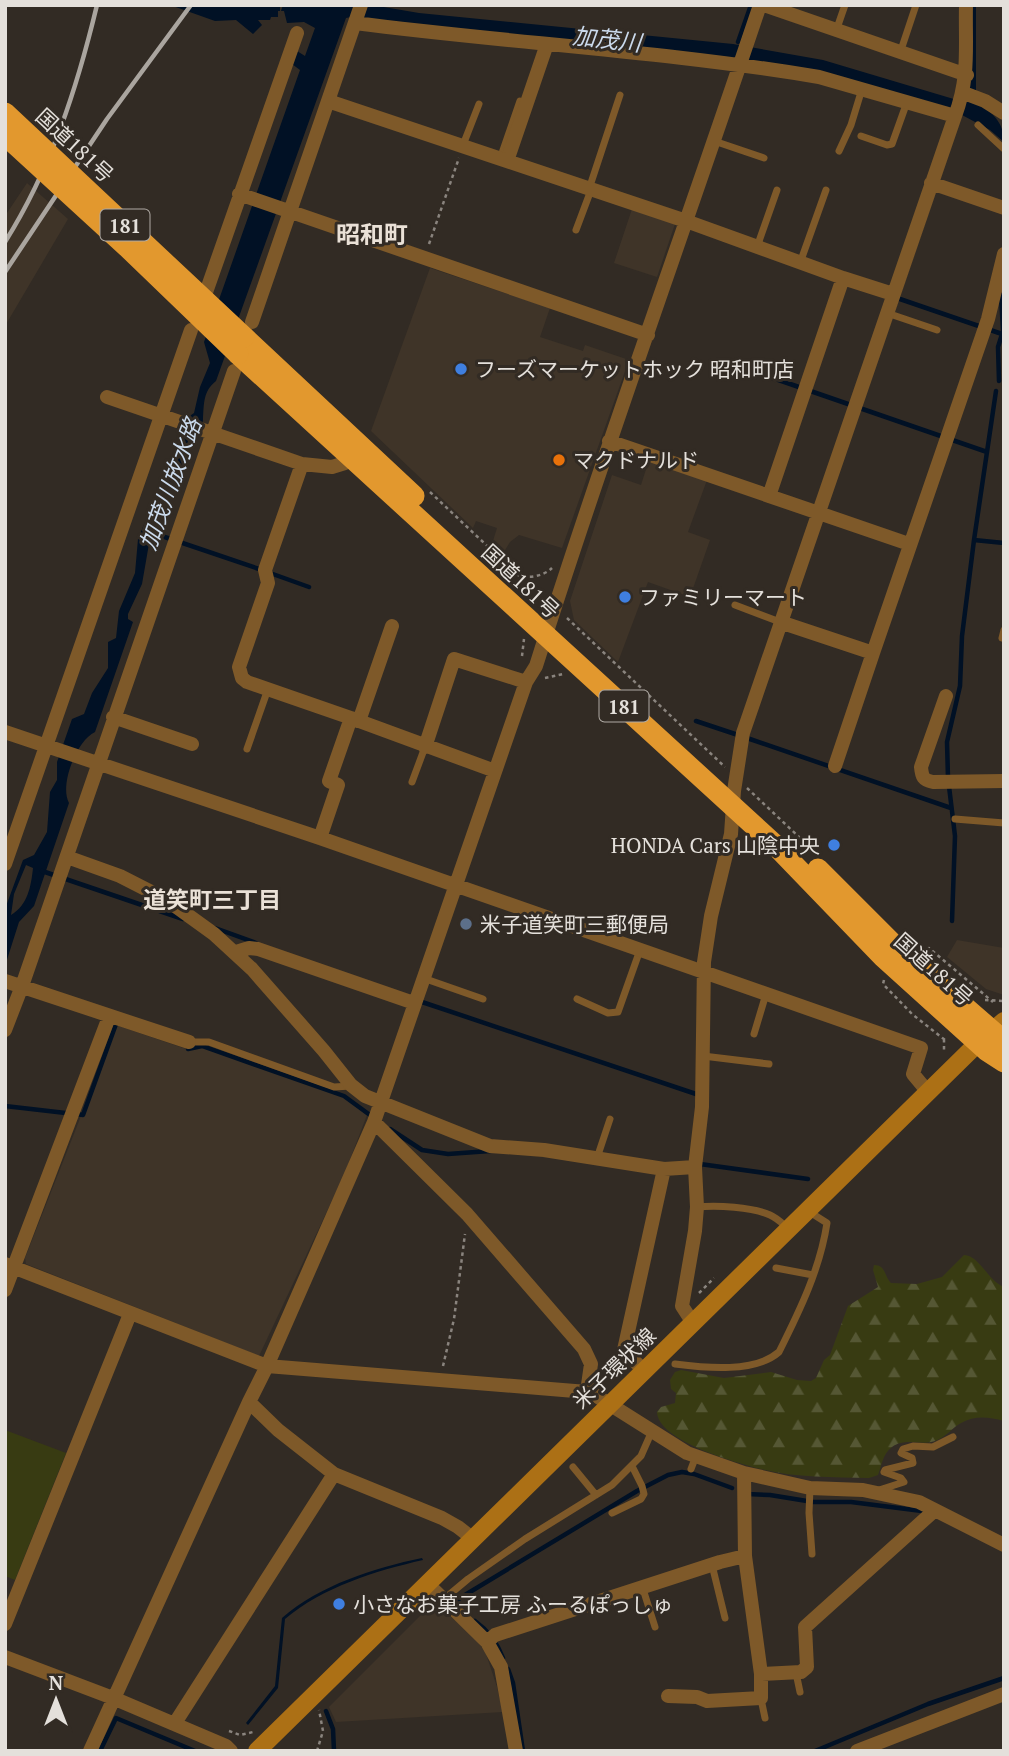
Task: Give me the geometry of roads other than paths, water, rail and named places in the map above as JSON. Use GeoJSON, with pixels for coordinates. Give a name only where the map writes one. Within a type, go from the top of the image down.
{"type":"FeatureCollection","features":[{"type":"Feature","properties":{"kind":"highway","name":"国道181号"},"geometry":{"type":"LineString","coordinates":[[5,113],[204,298],[242,346]]}},
{"type":"Feature","properties":{"kind":"highway","name":"国道181号"},"geometry":{"type":"LineString","coordinates":[[5,135],[127,247],[554,625],[809,861],[898,949],[995,1033],[1004,1062]]}},
{"type":"Feature","properties":{"kind":"main road","name":"米子環状線"},"geometry":{"type":"LineString","coordinates":[[257,1751],[928,1092],[995,1033]]}},
{"type":"Feature","properties":{"kind":"street"},"geometry":{"type":"LineString","coordinates":[[90,1751],[267,1366],[381,1104],[526,682],[554,625],[609,441],[762,5],[967,75]]}},
{"type":"Feature","properties":{"kind":"street"},"geometry":{"type":"LineString","coordinates":[[693,1323],[682,1306],[697,1207],[695,1167],[706,1056],[704,962],[711,916],[729,845],[732,790],[743,733],[963,96],[967,75],[966,5]]}},
{"type":"Feature","properties":{"kind":"street"},"geometry":{"type":"LineString","coordinates":[[5,1030],[15,984],[67,857],[95,763],[357,16],[425,33],[684,57],[819,77],[956,115]]}},
{"type":"Feature","properties":{"kind":"street"},"geometry":{"type":"LineString","coordinates":[[204,298],[243,195],[297,33]]}},
{"type":"Feature","properties":{"kind":"street"},"geometry":{"type":"LineString","coordinates":[[504,160],[547,44]]}},
{"type":"Feature","properties":{"kind":"street"},"geometry":{"type":"LineString","coordinates":[[963,96],[985,101],[1004,113]]}},
{"type":"Feature","properties":{"kind":"street"},"geometry":{"type":"LineString","coordinates":[[328,101],[686,221],[893,294]]}},
{"type":"Feature","properties":{"kind":"street"},"geometry":{"type":"LineString","coordinates":[[931,183],[1004,208]]}},
{"type":"Feature","properties":{"kind":"street"},"geometry":{"type":"LineString","coordinates":[[243,195],[648,335]]}},
{"type":"Feature","properties":{"kind":"street"},"geometry":{"type":"LineString","coordinates":[[835,766],[988,319],[1004,254]]}},
{"type":"Feature","properties":{"kind":"street"},"geometry":{"type":"LineString","coordinates":[[769,496],[843,278]]}},
{"type":"Feature","properties":{"kind":"street"},"geometry":{"type":"LineString","coordinates":[[5,864],[9,839],[50,747],[166,416],[191,330]]}},
{"type":"Feature","properties":{"kind":"street"},"geometry":{"type":"LineString","coordinates":[[107,397],[302,464],[332,467],[345,463]]}},
{"type":"Feature","properties":{"kind":"street"},"geometry":{"type":"LineString","coordinates":[[609,441],[909,544]]}},
{"type":"Feature","properties":{"kind":"street"},"geometry":{"type":"LineString","coordinates":[[302,464],[265,570],[268,583],[239,667],[242,678],[495,771]]}},
{"type":"Feature","properties":{"kind":"street"},"geometry":{"type":"LineString","coordinates":[[780,622],[873,653]]}},
{"type":"Feature","properties":{"kind":"street"},"geometry":{"type":"LineString","coordinates":[[320,838],[338,785],[329,782],[392,626]]}},
{"type":"Feature","properties":{"kind":"street"},"geometry":{"type":"LineString","coordinates":[[425,747],[454,659],[526,682]]}},
{"type":"Feature","properties":{"kind":"street"},"geometry":{"type":"LineString","coordinates":[[946,696],[921,767],[922,776],[933,782],[1004,781]]}},
{"type":"Feature","properties":{"kind":"street"},"geometry":{"type":"LineString","coordinates":[[113,717],[192,744]]}},
{"type":"Feature","properties":{"kind":"street"},"geometry":{"type":"LineString","coordinates":[[5,732],[320,838],[920,1048],[913,1074],[928,1092]]}},
{"type":"Feature","properties":{"kind":"street"},"geometry":{"type":"LineString","coordinates":[[67,857],[120,876],[167,900],[236,952],[324,1051],[351,1086],[381,1104],[490,1146],[544,1150],[664,1169],[695,1167]]}},
{"type":"Feature","properties":{"kind":"street"},"geometry":{"type":"LineString","coordinates":[[236,952],[249,948],[258,949],[414,1003]]}},
{"type":"Feature","properties":{"kind":"street"},"geometry":{"type":"LineString","coordinates":[[15,984],[189,1042]]}},
{"type":"Feature","properties":{"kind":"street"},"geometry":{"type":"LineString","coordinates":[[5,1290],[10,1265],[109,1017]]}},
{"type":"Feature","properties":{"kind":"street"},"geometry":{"type":"LineString","coordinates":[[374,1122],[467,1214],[584,1349],[591,1364],[587,1392]]}},
{"type":"Feature","properties":{"kind":"street"},"geometry":{"type":"LineString","coordinates":[[644,1371],[624,1350],[664,1169]]}},
{"type":"Feature","properties":{"kind":"street"},"geometry":{"type":"LineString","coordinates":[[10,1265],[267,1366],[587,1392],[687,1453],[693,1463],[810,1488],[876,1492],[919,1502],[1004,1545]]}},
{"type":"Feature","properties":{"kind":"street"},"geometry":{"type":"LineString","coordinates":[[5,1624],[130,1314]]}},
{"type":"Feature","properties":{"kind":"street"},"geometry":{"type":"LineString","coordinates":[[249,1402],[278,1430],[334,1474],[442,1518],[472,1538]]}},
{"type":"Feature","properties":{"kind":"street"},"geometry":{"type":"LineString","coordinates":[[668,1696],[697,1697],[707,1701],[761,1698],[761,1674],[745,1556],[744,1473]]}},
{"type":"Feature","properties":{"kind":"street"},"geometry":{"type":"LineString","coordinates":[[175,1723],[334,1474]]}},
{"type":"Feature","properties":{"kind":"street"},"geometry":{"type":"LineString","coordinates":[[761,1674],[796,1673],[807,1667],[805,1627],[935,1510]]}},
{"type":"Feature","properties":{"kind":"street"},"geometry":{"type":"LineString","coordinates":[[487,1642],[495,1635],[745,1556]]}},
{"type":"Feature","properties":{"kind":"street"},"geometry":{"type":"LineString","coordinates":[[424,1586],[444,1599],[487,1642],[501,1667],[516,1751]]}},
{"type":"Feature","properties":{"kind":"street"},"geometry":{"type":"LineString","coordinates":[[5,1657],[175,1723],[226,1746],[231,1751]]}},
{"type":"Feature","properties":{"kind":"street"},"geometry":{"type":"LineString","coordinates":[[857,1751],[1004,1694]]}},
{"type":"Feature","properties":{"kind":"lane"},"geometry":{"type":"LineString","coordinates":[[836,31],[845,5]]}},
{"type":"Feature","properties":{"kind":"lane"},"geometry":{"type":"LineString","coordinates":[[900,53],[916,5]]}},
{"type":"Feature","properties":{"kind":"lane"},"geometry":{"type":"LineString","coordinates":[[839,151],[851,125],[862,89]]}},
{"type":"Feature","properties":{"kind":"lane"},"geometry":{"type":"LineString","coordinates":[[576,230],[621,95]]}},
{"type":"Feature","properties":{"kind":"lane"},"geometry":{"type":"LineString","coordinates":[[504,160],[520,101]]}},
{"type":"Feature","properties":{"kind":"lane"},"geometry":{"type":"LineString","coordinates":[[861,136],[887,145],[892,144],[907,102]]}},
{"type":"Feature","properties":{"kind":"lane"},"geometry":{"type":"LineString","coordinates":[[463,146],[479,104]]}},
{"type":"Feature","properties":{"kind":"lane"},"geometry":{"type":"LineString","coordinates":[[978,125],[1004,149]]}},
{"type":"Feature","properties":{"kind":"lane"},"geometry":{"type":"LineString","coordinates":[[714,141],[764,158]]}},
{"type":"Feature","properties":{"kind":"lane"},"geometry":{"type":"LineString","coordinates":[[757,247],[777,190]]}},
{"type":"Feature","properties":{"kind":"lane"},"geometry":{"type":"LineString","coordinates":[[800,263],[826,190]]}},
{"type":"Feature","properties":{"kind":"lane"},"geometry":{"type":"LineString","coordinates":[[887,313],[937,330]]}},
{"type":"Feature","properties":{"kind":"lane"},"geometry":{"type":"LineString","coordinates":[[735,605],[780,622]]}},
{"type":"Feature","properties":{"kind":"lane"},"geometry":{"type":"LineString","coordinates":[[247,749],[268,689]]}},
{"type":"Feature","properties":{"kind":"lane"},"geometry":{"type":"LineString","coordinates":[[412,782],[425,747]]}},
{"type":"Feature","properties":{"kind":"lane"},"geometry":{"type":"LineString","coordinates":[[956,819],[1004,823]]}},
{"type":"Feature","properties":{"kind":"lane"},"geometry":{"type":"LineString","coordinates":[[577,999],[608,1013],[618,1012],[640,950]]}},
{"type":"Feature","properties":{"kind":"lane"},"geometry":{"type":"LineString","coordinates":[[423,978],[483,999]]}},
{"type":"Feature","properties":{"kind":"lane"},"geometry":{"type":"LineString","coordinates":[[754,1034],[766,994]]}},
{"type":"Feature","properties":{"kind":"lane"},"geometry":{"type":"LineString","coordinates":[[189,1042],[209,1042],[334,1087],[351,1086]]}},
{"type":"Feature","properties":{"kind":"lane"},"geometry":{"type":"LineString","coordinates":[[706,1056],[768,1064]]}},
{"type":"Feature","properties":{"kind":"lane"},"geometry":{"type":"LineString","coordinates":[[597,1159],[610,1119]]}},
{"type":"Feature","properties":{"kind":"lane"},"geometry":{"type":"LineString","coordinates":[[697,1207],[713,1206],[771,1215],[789,1229]]}},
{"type":"Feature","properties":{"kind":"lane"},"geometry":{"type":"LineString","coordinates":[[676,1364],[709,1368],[743,1366],[773,1357],[779,1352],[814,1275],[824,1245],[827,1223],[807,1211]]}},
{"type":"Feature","properties":{"kind":"lane"},"geometry":{"type":"LineString","coordinates":[[776,1268],[814,1275]]}},
{"type":"Feature","properties":{"kind":"lane"},"geometry":{"type":"LineString","coordinates":[[444,1599],[525,1539],[612,1485],[641,1456],[652,1432]]}},
{"type":"Feature","properties":{"kind":"lane"},"geometry":{"type":"LineString","coordinates":[[876,1492],[904,1482],[901,1478],[884,1472],[913,1463],[912,1458],[902,1455],[903,1449],[913,1446],[933,1447],[953,1437]]}},
{"type":"Feature","properties":{"kind":"lane"},"geometry":{"type":"LineString","coordinates":[[573,1466],[596,1495]]}},
{"type":"Feature","properties":{"kind":"lane"},"geometry":{"type":"LineString","coordinates":[[612,1513],[640,1499],[644,1494],[632,1466]]}},
{"type":"Feature","properties":{"kind":"lane"},"geometry":{"type":"LineString","coordinates":[[810,1488],[812,1554]]}},
{"type":"Feature","properties":{"kind":"lane"},"geometry":{"type":"LineString","coordinates":[[712,1565],[725,1618]]}},
{"type":"Feature","properties":{"kind":"lane"},"geometry":{"type":"LineString","coordinates":[[643,1589],[655,1627]]}},
{"type":"Feature","properties":{"kind":"lane"},"geometry":{"type":"LineString","coordinates":[[796,1673],[800,1692]]}},
{"type":"Feature","properties":{"kind":"lane"},"geometry":{"type":"LineString","coordinates":[[761,1698],[765,1718]]}},
{"type":"Feature","properties":{"kind":"water"},"geometry":{"type":"Polygon","coordinates":[[[170,5],[277,5],[280,6],[280,11],[278,17],[258,20],[262,25],[253,34],[236,20],[215,21],[170,5]]]}},
{"type":"Feature","properties":{"kind":"water","name":"加茂川"},"geometry":{"type":"Polygon","coordinates":[[[283,5],[372,5],[419,13],[733,44],[823,60],[957,100],[972,5],[976,5],[976,102],[996,118],[1002,129],[1004,142],[990,130],[962,115],[893,317],[744,731],[959,113],[819,73],[346,18],[216,381],[206,393],[202,425],[197,436],[188,441],[185,462],[166,489],[163,508],[150,538],[142,584],[128,614],[128,619],[133,622],[95,732],[76,753],[66,785],[69,803],[34,906],[19,922],[5,966],[5,909],[23,860],[34,855],[47,832],[50,792],[57,780],[57,762],[72,719],[84,714],[92,693],[108,668],[108,642],[116,638],[119,611],[135,573],[138,539],[170,465],[180,452],[179,432],[175,426],[194,413],[200,387],[210,363],[204,342],[300,70],[292,64],[297,51],[305,56],[315,28],[304,22],[287,23],[284,11],[281,11],[283,5]],[[26,865],[14,894],[11,915],[25,900],[33,868],[26,865]]]}},
{"type":"Feature","properties":{"kind":"water"},"geometry":{"type":"Polygon","coordinates":[[[422,1558],[423,1560],[368,1575],[333,1589],[285,1619],[278,1688],[248,1725],[246,1723],[275,1686],[282,1618],[313,1596],[348,1579],[422,1558]]]}},
{"type":"Feature","properties":{"kind":"waterway"},"geometry":{"type":"LineString","coordinates":[[738,42],[751,5]]}},
{"type":"Feature","properties":{"kind":"waterway"},"geometry":{"type":"LineString","coordinates":[[999,381],[998,347],[1003,331],[1001,295]]}},
{"type":"Feature","properties":{"kind":"waterway"},"geometry":{"type":"LineString","coordinates":[[897,298],[1002,334]]}},
{"type":"Feature","properties":{"kind":"waterway"},"geometry":{"type":"LineString","coordinates":[[767,376],[987,452]]}},
{"type":"Feature","properties":{"kind":"waterway"},"geometry":{"type":"LineString","coordinates":[[952,921],[955,836],[947,742],[960,686],[962,636],[996,391]]}},
{"type":"Feature","properties":{"kind":"waterway","name":"加茂川放水路"},"geometry":{"type":"LineString","coordinates":[[150,532],[262,570]]}},
{"type":"Feature","properties":{"kind":"waterway"},"geometry":{"type":"LineString","coordinates":[[974,540],[1004,543]]}},
{"type":"Feature","properties":{"kind":"waterway"},"geometry":{"type":"LineString","coordinates":[[270,573],[309,587]]}},
{"type":"Feature","properties":{"kind":"waterway"},"geometry":{"type":"LineString","coordinates":[[696,721],[738,735]]}},
{"type":"Feature","properties":{"kind":"waterway"},"geometry":{"type":"LineString","coordinates":[[747,738],[951,808]]}},
{"type":"Feature","properties":{"kind":"waterway"},"geometry":{"type":"LineString","coordinates":[[42,871],[183,919]]}},
{"type":"Feature","properties":{"kind":"waterway"},"geometry":{"type":"LineString","coordinates":[[215,928],[256,943]]}},
{"type":"Feature","properties":{"kind":"waterway"},"geometry":{"type":"LineString","coordinates":[[419,1001],[699,1095]]}},
{"type":"Feature","properties":{"kind":"waterway"},"geometry":{"type":"LineString","coordinates":[[5,1106],[83,1115],[116,1024]]}},
{"type":"Feature","properties":{"kind":"waterway"},"geometry":{"type":"LineString","coordinates":[[188,1049],[202,1046],[344,1096],[374,1118]]}},
{"type":"Feature","properties":{"kind":"waterway"},"geometry":{"type":"LineString","coordinates":[[390,1129],[422,1150],[448,1154],[490,1151]]}},
{"type":"Feature","properties":{"kind":"waterway"},"geometry":{"type":"LineString","coordinates":[[699,1161],[700,1164],[808,1179]]}},
{"type":"Feature","properties":{"kind":"waterway"},"geometry":{"type":"LineString","coordinates":[[455,1604],[460,1598],[668,1475],[682,1472],[694,1474],[732,1488]]}},
{"type":"Feature","properties":{"kind":"waterway"},"geometry":{"type":"LineString","coordinates":[[747,1494],[922,1511]]}},
{"type":"Feature","properties":{"kind":"waterway"},"geometry":{"type":"LineString","coordinates":[[475,1621],[492,1637],[503,1658]]}},
{"type":"Feature","properties":{"kind":"waterway"},"geometry":{"type":"LineString","coordinates":[[508,1669],[513,1683],[523,1751]]}},
{"type":"Feature","properties":{"kind":"waterway"},"geometry":{"type":"LineString","coordinates":[[815,1751],[928,1704],[1004,1678]]}},
{"type":"Feature","properties":{"kind":"waterway"},"geometry":{"type":"LineString","coordinates":[[326,1711],[333,1729],[334,1751]]}},
{"type":"Feature","properties":{"kind":"waterway"},"geometry":{"type":"LineString","coordinates":[[100,1751],[116,1718],[195,1751]]}},
{"type":"Feature","properties":{"kind":"railway"},"geometry":{"type":"LineString","coordinates":[[5,242],[36,186],[61,127],[81,67],[97,5]]}},
{"type":"Feature","properties":{"kind":"railway"},"geometry":{"type":"LineString","coordinates":[[5,272],[107,119],[191,5]]}},
{"type":"Feature","properties":{"kind":"place","name":"フーズマーケットホック 昭和町店"},"geometry":{"type":"Point","coordinates":[461,369]}},
{"type":"Feature","properties":{"kind":"place","name":"マクドナルド"},"geometry":{"type":"Point","coordinates":[559,460]}},
{"type":"Feature","properties":{"kind":"place","name":"ファミリーマート"},"geometry":{"type":"Point","coordinates":[625,597]}},
{"type":"Feature","properties":{"kind":"place","name":"HONDA Cars 山陰中央"},"geometry":{"type":"Point","coordinates":[834,845]}},
{"type":"Feature","properties":{"kind":"place","name":"米子道笑町三郵便局"},"geometry":{"type":"Point","coordinates":[466,924]}},
{"type":"Feature","properties":{"kind":"place","name":"小さなお菓子工房 ふーるぽっしゅ"},"geometry":{"type":"Point","coordinates":[339,1604]}},
{"type":"Feature","properties":{"kind":"district","name":"昭和町"},"geometry":{"type":"Point","coordinates":[372,234]}},
{"type":"Feature","properties":{"kind":"district","name":"道笑町三丁目"},"geometry":{"type":"Point","coordinates":[212,899]}}]}
